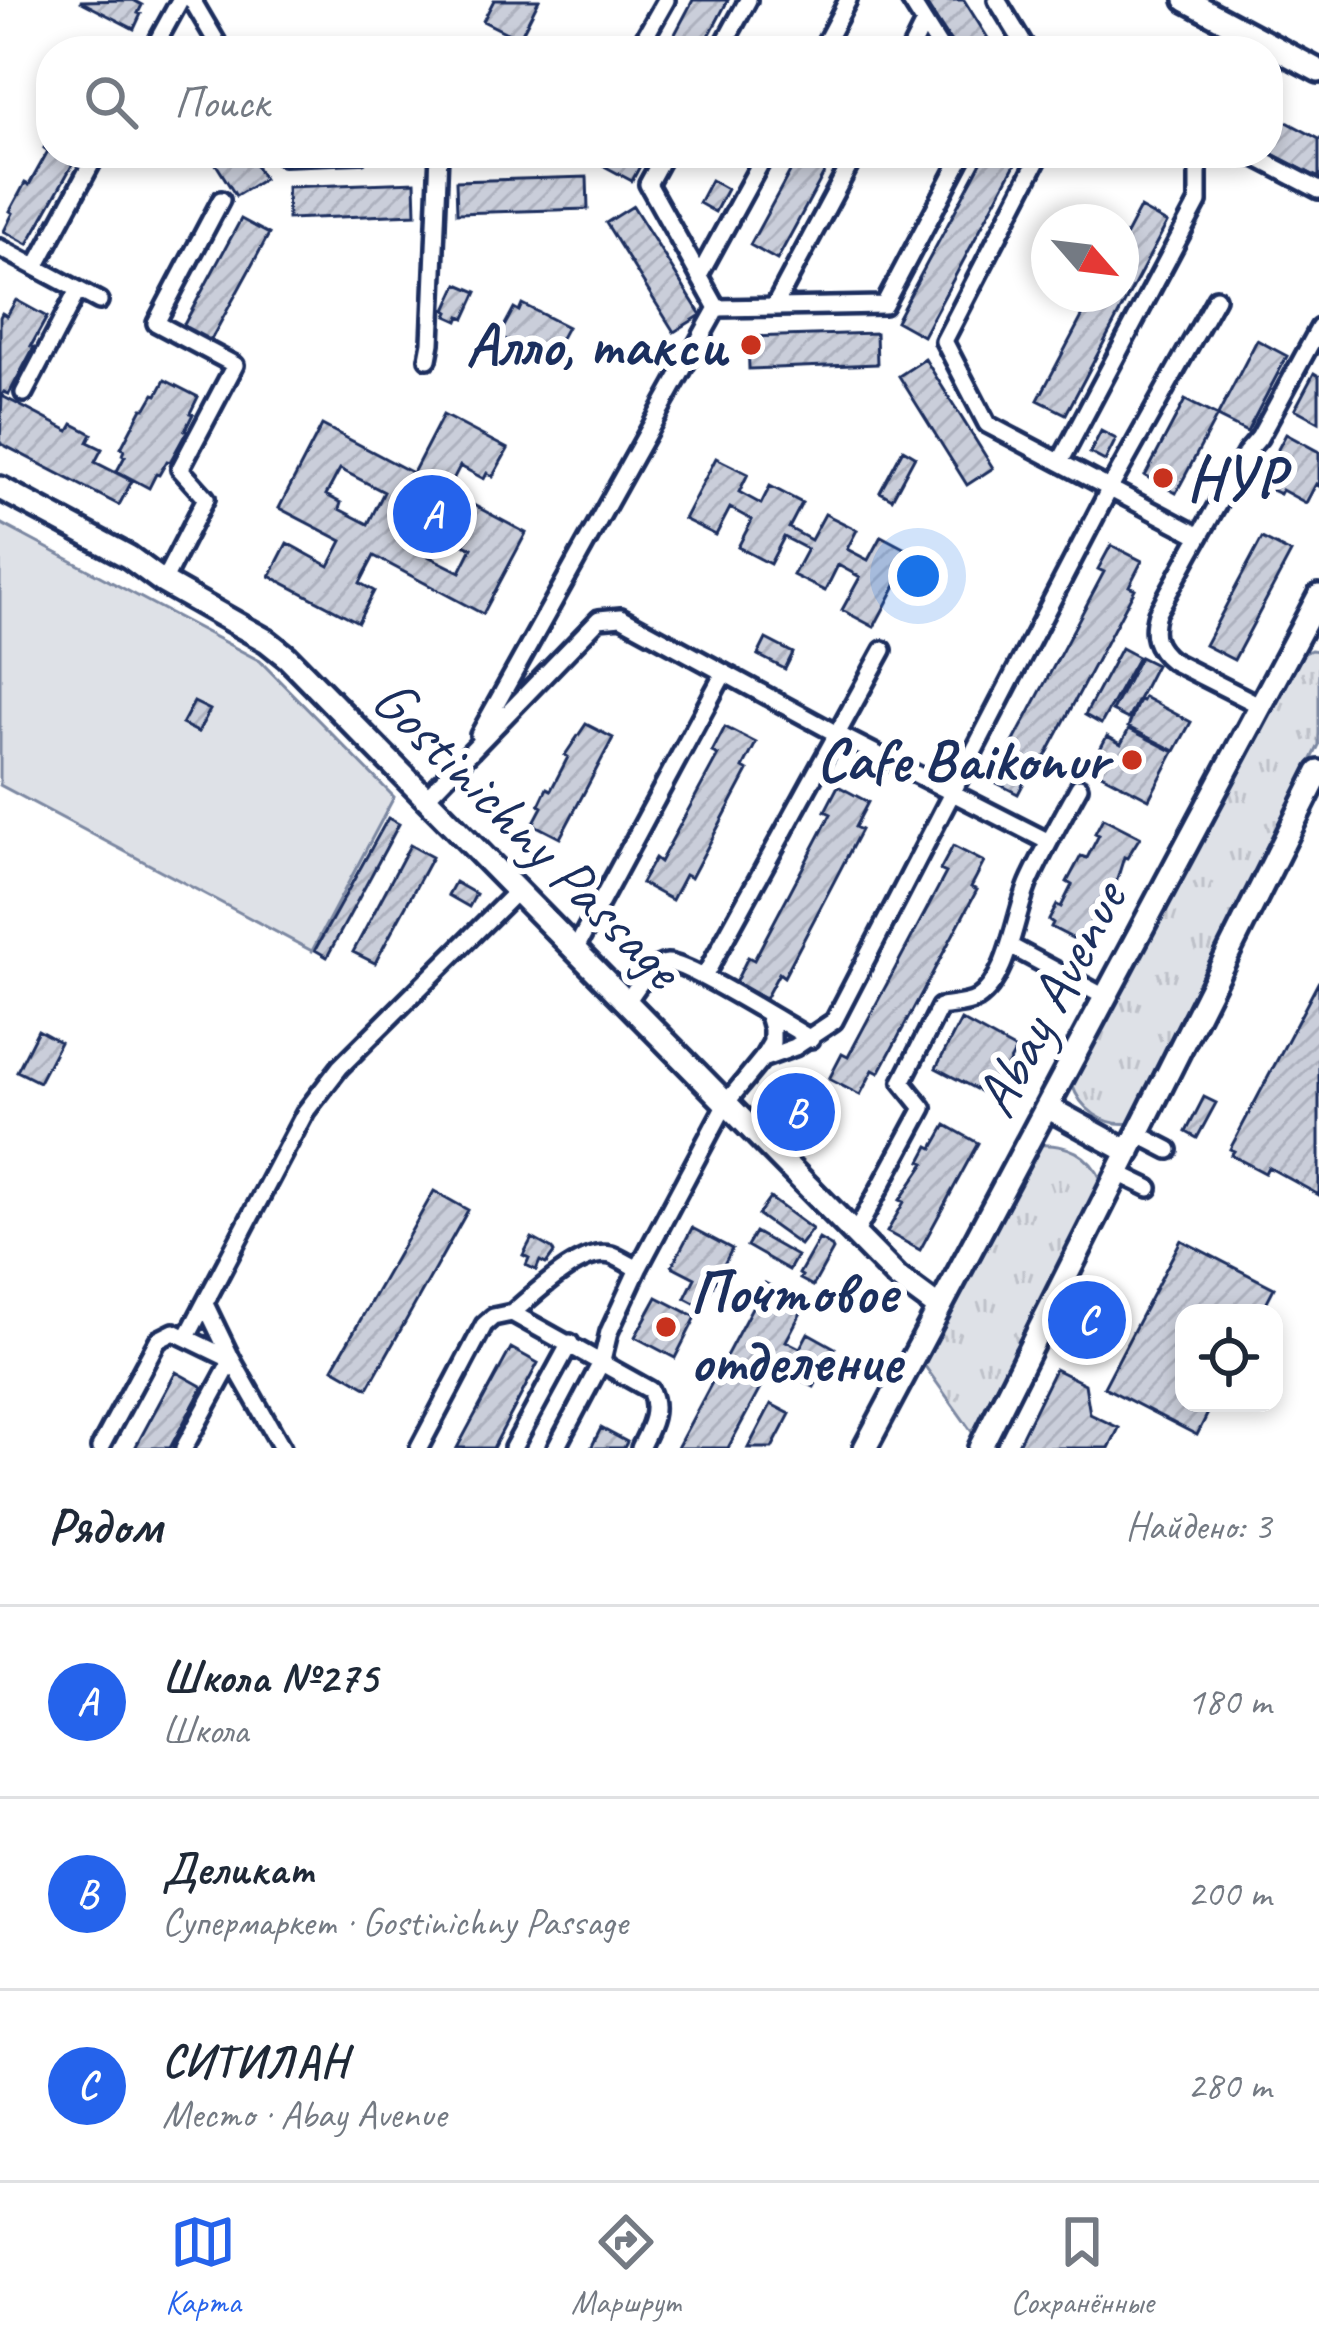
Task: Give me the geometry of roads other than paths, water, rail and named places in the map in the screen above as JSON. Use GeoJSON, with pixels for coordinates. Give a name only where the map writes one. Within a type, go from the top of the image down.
{"type":"FeatureCollection","features":[{"type":"Feature","properties":{"kind":"main road"},"geometry":{"type":"LineString","coordinates":[[1186,0],[1254,36]]}},
{"type":"Feature","properties":{"kind":"main road"},"geometry":{"type":"LineString","coordinates":[[1283,52],[1319,71]]}},
{"type":"Feature","properties":{"kind":"main road","name":"Gostinichny Passage"},"geometry":{"type":"LineString","coordinates":[[0,488],[129,557],[287,657],[897,1277],[939,1308]]}},
{"type":"Feature","properties":{"kind":"main road","name":"Abay Avenue"},"geometry":{"type":"LineString","coordinates":[[865,1448],[1261,706],[1313,622],[1319,596]]}},
{"type":"Feature","properties":{"kind":"main road"},"geometry":{"type":"LineString","coordinates":[[980,1448],[1319,772]]}},
{"type":"Feature","properties":{"kind":"main road"},"geometry":{"type":"LineString","coordinates":[[1047,1107],[1128,1153]]}},
{"type":"Feature","properties":{"kind":"street"},"geometry":{"type":"LineString","coordinates":[[160,36],[180,0]]}},
{"type":"Feature","properties":{"kind":"street"},"geometry":{"type":"LineString","coordinates":[[192,0],[213,36]]}},
{"type":"Feature","properties":{"kind":"street"},"geometry":{"type":"LineString","coordinates":[[646,36],[665,0]]}},
{"type":"Feature","properties":{"kind":"street"},"geometry":{"type":"LineString","coordinates":[[728,36],[748,0]]}},
{"type":"Feature","properties":{"kind":"street"},"geometry":{"type":"LineString","coordinates":[[828,36],[848,0]]}},
{"type":"Feature","properties":{"kind":"street"},"geometry":{"type":"LineString","coordinates":[[910,0],[931,36]]}},
{"type":"Feature","properties":{"kind":"street"},"geometry":{"type":"LineString","coordinates":[[997,0],[1019,36]]}},
{"type":"Feature","properties":{"kind":"street"},"geometry":{"type":"LineString","coordinates":[[918,36],[923,25]]}},
{"type":"Feature","properties":{"kind":"street"},"geometry":{"type":"LineString","coordinates":[[1227,36],[1233,25]]}},
{"type":"Feature","properties":{"kind":"street"},"geometry":{"type":"LineString","coordinates":[[36,267],[90,168]]}},
{"type":"Feature","properties":{"kind":"street"},"geometry":{"type":"LineString","coordinates":[[428,358],[438,168]]}},
{"type":"Feature","properties":{"kind":"street"},"geometry":{"type":"LineString","coordinates":[[657,168],[649,184],[716,308]]}},
{"type":"Feature","properties":{"kind":"street"},"geometry":{"type":"LineString","coordinates":[[699,276],[758,168]]}},
{"type":"Feature","properties":{"kind":"street"},"geometry":{"type":"LineString","coordinates":[[774,307],[848,168]]}},
{"type":"Feature","properties":{"kind":"street"},"geometry":{"type":"LineString","coordinates":[[716,308],[884,305],[956,168]]}},
{"type":"Feature","properties":{"kind":"street"},"geometry":{"type":"LineString","coordinates":[[1033,168],[944,341],[987,424],[1200,536]]}},
{"type":"Feature","properties":{"kind":"street"},"geometry":{"type":"LineString","coordinates":[[1060,462],[1198,202],[1198,168]]}},
{"type":"Feature","properties":{"kind":"street"},"geometry":{"type":"LineString","coordinates":[[1277,168],[1319,190]]}},
{"type":"Feature","properties":{"kind":"street"},"geometry":{"type":"LineString","coordinates":[[163,582],[206,498],[180,469],[235,365],[156,323],[221,200]]}},
{"type":"Feature","properties":{"kind":"street"},"geometry":{"type":"LineString","coordinates":[[0,248],[99,301]]}},
{"type":"Feature","properties":{"kind":"street"},"geometry":{"type":"LineString","coordinates":[[24,393],[78,290]]}},
{"type":"Feature","properties":{"kind":"street"},"geometry":{"type":"LineString","coordinates":[[762,1059],[811,1039],[833,1021],[1110,488],[1216,298]]}},
{"type":"Feature","properties":{"kind":"street"},"geometry":{"type":"LineString","coordinates":[[472,749],[716,308]]}},
{"type":"Feature","properties":{"kind":"street"},"geometry":{"type":"LineString","coordinates":[[1261,706],[1172,661],[1155,643],[1152,629],[1156,613],[1319,328]]}},
{"type":"Feature","properties":{"kind":"street"},"geometry":{"type":"LineString","coordinates":[[426,798],[598,619],[621,617],[1049,842]]}},
{"type":"Feature","properties":{"kind":"street"},"geometry":{"type":"LineString","coordinates":[[704,977],[883,650]]}},
{"type":"Feature","properties":{"kind":"street"},"geometry":{"type":"LineString","coordinates":[[575,950],[724,673]]}},
{"type":"Feature","properties":{"kind":"street"},"geometry":{"type":"LineString","coordinates":[[855,1234],[923,1108],[902,1082],[940,1007],[976,1000],[990,985],[1010,946],[1016,914],[1078,788]]}},
{"type":"Feature","properties":{"kind":"street"},"geometry":{"type":"LineString","coordinates":[[187,1337],[321,1090],[518,891]]}},
{"type":"Feature","properties":{"kind":"street"},"geometry":{"type":"LineString","coordinates":[[1010,946],[1105,997]]}},
{"type":"Feature","properties":{"kind":"street"},"geometry":{"type":"LineString","coordinates":[[627,1002],[640,982],[661,964],[672,963],[811,1039]]}},
{"type":"Feature","properties":{"kind":"street"},"geometry":{"type":"LineString","coordinates":[[556,1448],[602,1361],[609,1332],[638,1269],[727,1103],[772,1042],[768,1015]]}},
{"type":"Feature","properties":{"kind":"street"},"geometry":{"type":"LineString","coordinates":[[1148,1189],[1128,1153],[1169,1150]]}},
{"type":"Feature","properties":{"kind":"street"},"geometry":{"type":"LineString","coordinates":[[419,1448],[484,1325],[493,1317],[512,1312],[590,1255],[611,1256],[638,1269]]}},
{"type":"Feature","properties":{"kind":"street"},"geometry":{"type":"LineString","coordinates":[[205,1304],[282,1448]]}},
{"type":"Feature","properties":{"kind":"street"},"geometry":{"type":"LineString","coordinates":[[512,1312],[650,1390],[656,1402],[640,1448]]}},
{"type":"Feature","properties":{"kind":"street"},"geometry":{"type":"LineString","coordinates":[[100,1448],[158,1340],[174,1333],[232,1360]]}},
{"type":"Feature","properties":{"kind":"street"},"geometry":{"type":"LineString","coordinates":[[514,1448],[570,1343]]}},
{"type":"Feature","properties":{"kind":"street"},"geometry":{"type":"LineString","coordinates":[[184,1448],[232,1360]]}},
{"type":"Feature","properties":{"kind":"place","name":"Алло, такси"},"geometry":{"type":"Point","coordinates":[751,345]}},
{"type":"Feature","properties":{"kind":"place","name":"НУР"},"geometry":{"type":"Point","coordinates":[1163,478]}},
{"type":"Feature","properties":{"kind":"place","name":"Школа №275"},"geometry":{"type":"Point","coordinates":[432,514]}},
{"type":"Feature","properties":{"kind":"place","name":"Cafe Baikonur"},"geometry":{"type":"Point","coordinates":[1132,760]}},
{"type":"Feature","properties":{"kind":"place","name":"Деликат"},"geometry":{"type":"Point","coordinates":[796,1112]}},
{"type":"Feature","properties":{"kind":"place","name":"СИТИЛАН"},"geometry":{"type":"Point","coordinates":[1087,1320]}},
{"type":"Feature","properties":{"kind":"place","name":"Почтовое отделение"},"geometry":{"type":"Point","coordinates":[666,1327]}}]}
